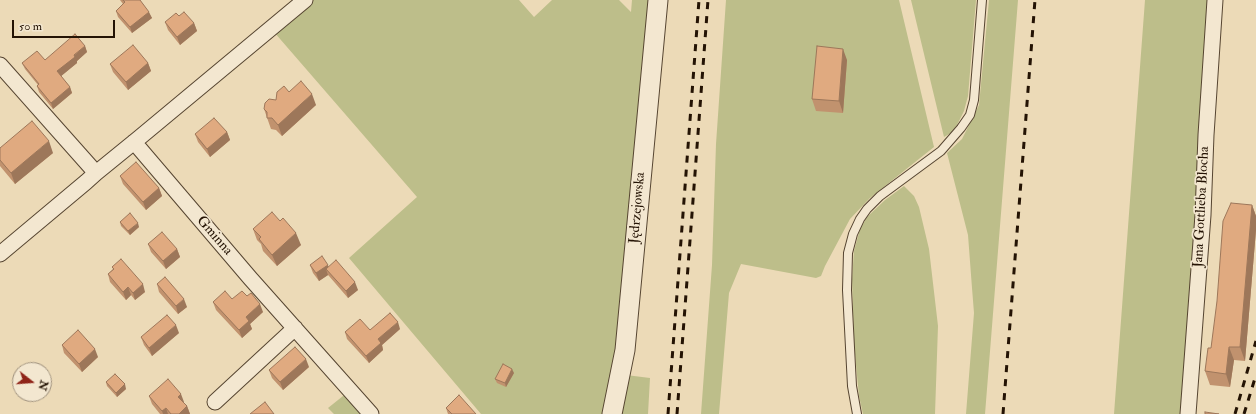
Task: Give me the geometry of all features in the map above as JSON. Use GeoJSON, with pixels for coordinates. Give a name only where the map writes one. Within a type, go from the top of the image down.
{"type":"FeatureCollection","features":[{"type":"Feature","properties":{"kind":"street"},"geometry":{"type":"LineString","coordinates":[[0,254],[305,0]]}},
{"type":"Feature","properties":{"kind":"street","name":"Jędrzejowska"},"geometry":{"type":"LineString","coordinates":[[612,414],[625,350],[658,0]]}},
{"type":"Feature","properties":{"kind":"street","name":"Jana Gottlieba Blocha"},"geometry":{"type":"LineString","coordinates":[[1188,414],[1203,216],[1206,135],[1215,0]]}},
{"type":"Feature","properties":{"kind":"street"},"geometry":{"type":"LineString","coordinates":[[0,65],[96,173]]}},
{"type":"Feature","properties":{"kind":"street","name":"Gminna"},"geometry":{"type":"LineString","coordinates":[[134,142],[371,414]]}},
{"type":"Feature","properties":{"kind":"street"},"geometry":{"type":"LineString","coordinates":[[215,402],[295,328]]}},
{"type":"Feature","properties":{"kind":"lane"},"geometry":{"type":"LineString","coordinates":[[857,414],[852,386],[847,290],[848,253],[853,234],[860,219],[867,209],[880,196],[941,151],[970,115],[974,100],[982,0]]}},
{"type":"Feature","properties":{"kind":"green space"},"geometry":{"type":"Polygon","coordinates":[[[310,0],[519,0],[534,17],[552,0],[619,0],[631,12],[632,0],[650,0],[620,344],[605,414],[481,414],[349,258],[417,197],[274,32],[310,0]]]}},
{"type":"Feature","properties":{"kind":"green space"},"geometry":{"type":"Polygon","coordinates":[[[726,0],[899,0],[934,147],[870,198],[850,219],[821,276],[816,278],[741,264],[729,293],[719,414],[701,414],[712,265],[716,144],[726,0]]]}},
{"type":"Feature","properties":{"kind":"green space"},"geometry":{"type":"Polygon","coordinates":[[[911,0],[976,0],[968,96],[964,111],[957,125],[951,133],[944,137],[911,0]]]}},
{"type":"Feature","properties":{"kind":"green space"},"geometry":{"type":"Polygon","coordinates":[[[989,0],[1018,0],[985,414],[966,414],[974,313],[968,235],[947,153],[962,139],[979,105],[989,0]]]}},
{"type":"Feature","properties":{"kind":"green space"},"geometry":{"type":"Polygon","coordinates":[[[1145,0],[1213,0],[1185,414],[1114,414],[1145,0]]]}},
{"type":"Feature","properties":{"kind":"green space"},"geometry":{"type":"Polygon","coordinates":[[[904,186],[914,196],[919,207],[929,249],[938,326],[935,414],[863,414],[859,396],[854,344],[852,279],[854,251],[860,229],[867,217],[885,200],[904,186]]]}},
{"type":"Feature","properties":{"kind":"green space"},"geometry":{"type":"Polygon","coordinates":[[[626,375],[650,378],[648,414],[618,414],[626,375]]]}},
{"type":"Feature","properties":{"kind":"green space"},"geometry":{"type":"Polygon","coordinates":[[[348,392],[366,414],[334,414],[328,408],[348,392]]]}},
{"type":"Feature","properties":{"kind":"building"},"geometry":{"type":"Polygon","coordinates":[[[123,0],[140,0],[149,12],[130,27],[116,11],[125,2],[123,0]]]}},
{"type":"Feature","properties":{"kind":"building"},"geometry":{"type":"Polygon","coordinates":[[[184,12],[194,23],[177,37],[165,22],[176,13],[179,16],[184,12]]]}},
{"type":"Feature","properties":{"kind":"building"},"geometry":{"type":"Polygon","coordinates":[[[75,34],[85,46],[74,55],[75,57],[57,71],[70,87],[51,103],[37,86],[39,84],[22,63],[37,51],[45,60],[75,34]]]}},
{"type":"Feature","properties":{"kind":"building"},"geometry":{"type":"Polygon","coordinates":[[[133,45],[148,63],[126,82],[110,64],[133,45]]]}},
{"type":"Feature","properties":{"kind":"building"},"geometry":{"type":"Polygon","coordinates":[[[817,46],[843,49],[839,101],[812,99],[817,46]]]}},
{"type":"Feature","properties":{"kind":"building"},"geometry":{"type":"Polygon","coordinates":[[[301,81],[312,94],[278,125],[272,118],[267,118],[267,112],[264,109],[265,103],[269,99],[276,100],[277,92],[284,86],[289,92],[301,81]]]}},
{"type":"Feature","properties":{"kind":"building"},"geometry":{"type":"Polygon","coordinates":[[[214,118],[227,132],[207,149],[195,134],[214,118]]]}},
{"type":"Feature","properties":{"kind":"building"},"geometry":{"type":"Polygon","coordinates":[[[32,121],[49,141],[11,173],[0,160],[0,148],[32,121]]]}},
{"type":"Feature","properties":{"kind":"building"},"geometry":{"type":"Polygon","coordinates":[[[136,162],[159,188],[143,202],[120,176],[136,162]]]}},
{"type":"Feature","properties":{"kind":"building"},"geometry":{"type":"Polygon","coordinates":[[[1231,203],[1252,205],[1240,347],[1229,347],[1226,374],[1205,371],[1208,348],[1211,348],[1217,301],[1223,221],[1231,203]]]}},
{"type":"Feature","properties":{"kind":"building"},"geometry":{"type":"Polygon","coordinates":[[[272,212],[280,221],[283,218],[296,233],[272,255],[259,239],[261,237],[253,229],[272,212]]]}},
{"type":"Feature","properties":{"kind":"building"},"geometry":{"type":"Polygon","coordinates":[[[130,213],[138,223],[128,231],[120,222],[130,213]]]}},
{"type":"Feature","properties":{"kind":"building"},"geometry":{"type":"Polygon","coordinates":[[[162,232],[177,249],[163,261],[148,244],[162,232]]]}},
{"type":"Feature","properties":{"kind":"building"},"geometry":{"type":"Polygon","coordinates":[[[322,256],[328,265],[316,273],[310,265],[322,256]]]}},
{"type":"Feature","properties":{"kind":"building"},"geometry":{"type":"Polygon","coordinates":[[[121,259],[143,284],[133,293],[128,287],[123,292],[108,274],[114,269],[112,267],[121,259]]]}},
{"type":"Feature","properties":{"kind":"building"},"geometry":{"type":"Polygon","coordinates":[[[336,260],[355,282],[346,291],[326,269],[336,260]]]}},
{"type":"Feature","properties":{"kind":"building"},"geometry":{"type":"Polygon","coordinates":[[[165,277],[184,299],[176,306],[157,284],[165,277]]]}},
{"type":"Feature","properties":{"kind":"building"},"geometry":{"type":"Polygon","coordinates":[[[225,291],[232,299],[242,291],[247,296],[251,293],[260,304],[246,317],[249,321],[239,330],[213,302],[225,291]]]}},
{"type":"Feature","properties":{"kind":"building"},"geometry":{"type":"Polygon","coordinates":[[[390,313],[398,322],[378,339],[381,343],[366,356],[345,332],[360,319],[370,330],[390,313]]]}},
{"type":"Feature","properties":{"kind":"building"},"geometry":{"type":"Polygon","coordinates":[[[167,315],[176,325],[149,348],[141,337],[167,315]]]}},
{"type":"Feature","properties":{"kind":"building"},"geometry":{"type":"Polygon","coordinates":[[[78,330],[95,349],[79,364],[62,345],[78,330]]]}},
{"type":"Feature","properties":{"kind":"building"},"geometry":{"type":"Polygon","coordinates":[[[295,347],[306,359],[280,382],[269,370],[295,347]]]}},
{"type":"Feature","properties":{"kind":"building"},"geometry":{"type":"Polygon","coordinates":[[[503,364],[512,369],[505,383],[495,379],[503,364]]]}},
{"type":"Feature","properties":{"kind":"building"},"geometry":{"type":"Polygon","coordinates":[[[115,374],[125,384],[116,393],[106,382],[115,374]]]}},
{"type":"Feature","properties":{"kind":"building"},"geometry":{"type":"Polygon","coordinates":[[[168,379],[181,394],[178,397],[187,406],[179,414],[171,414],[166,408],[162,411],[149,396],[168,379]]]}},
{"type":"Feature","properties":{"kind":"building"},"geometry":{"type":"Polygon","coordinates":[[[459,395],[476,414],[452,414],[446,408],[459,395]]]}},
{"type":"Feature","properties":{"kind":"building"},"geometry":{"type":"Polygon","coordinates":[[[265,402],[274,414],[250,414],[265,402]]]}},
{"type":"Feature","properties":{"kind":"building"},"geometry":{"type":"Polygon","coordinates":[[[1205,412],[1219,414],[1205,414],[1205,412]]]}},
{"type":"Feature","properties":{"kind":"railway"},"geometry":{"type":"LineString","coordinates":[[668,414],[699,0]]}},
{"type":"Feature","properties":{"kind":"railway"},"geometry":{"type":"LineString","coordinates":[[677,414],[708,0]]}},
{"type":"Feature","properties":{"kind":"railway"},"geometry":{"type":"LineString","coordinates":[[1003,414],[1035,0]]}},
{"type":"Feature","properties":{"kind":"railway"},"geometry":{"type":"LineString","coordinates":[[1235,414],[1256,341]]}},
{"type":"Feature","properties":{"kind":"railway"},"geometry":{"type":"LineString","coordinates":[[1244,414],[1256,375]]}}]}
